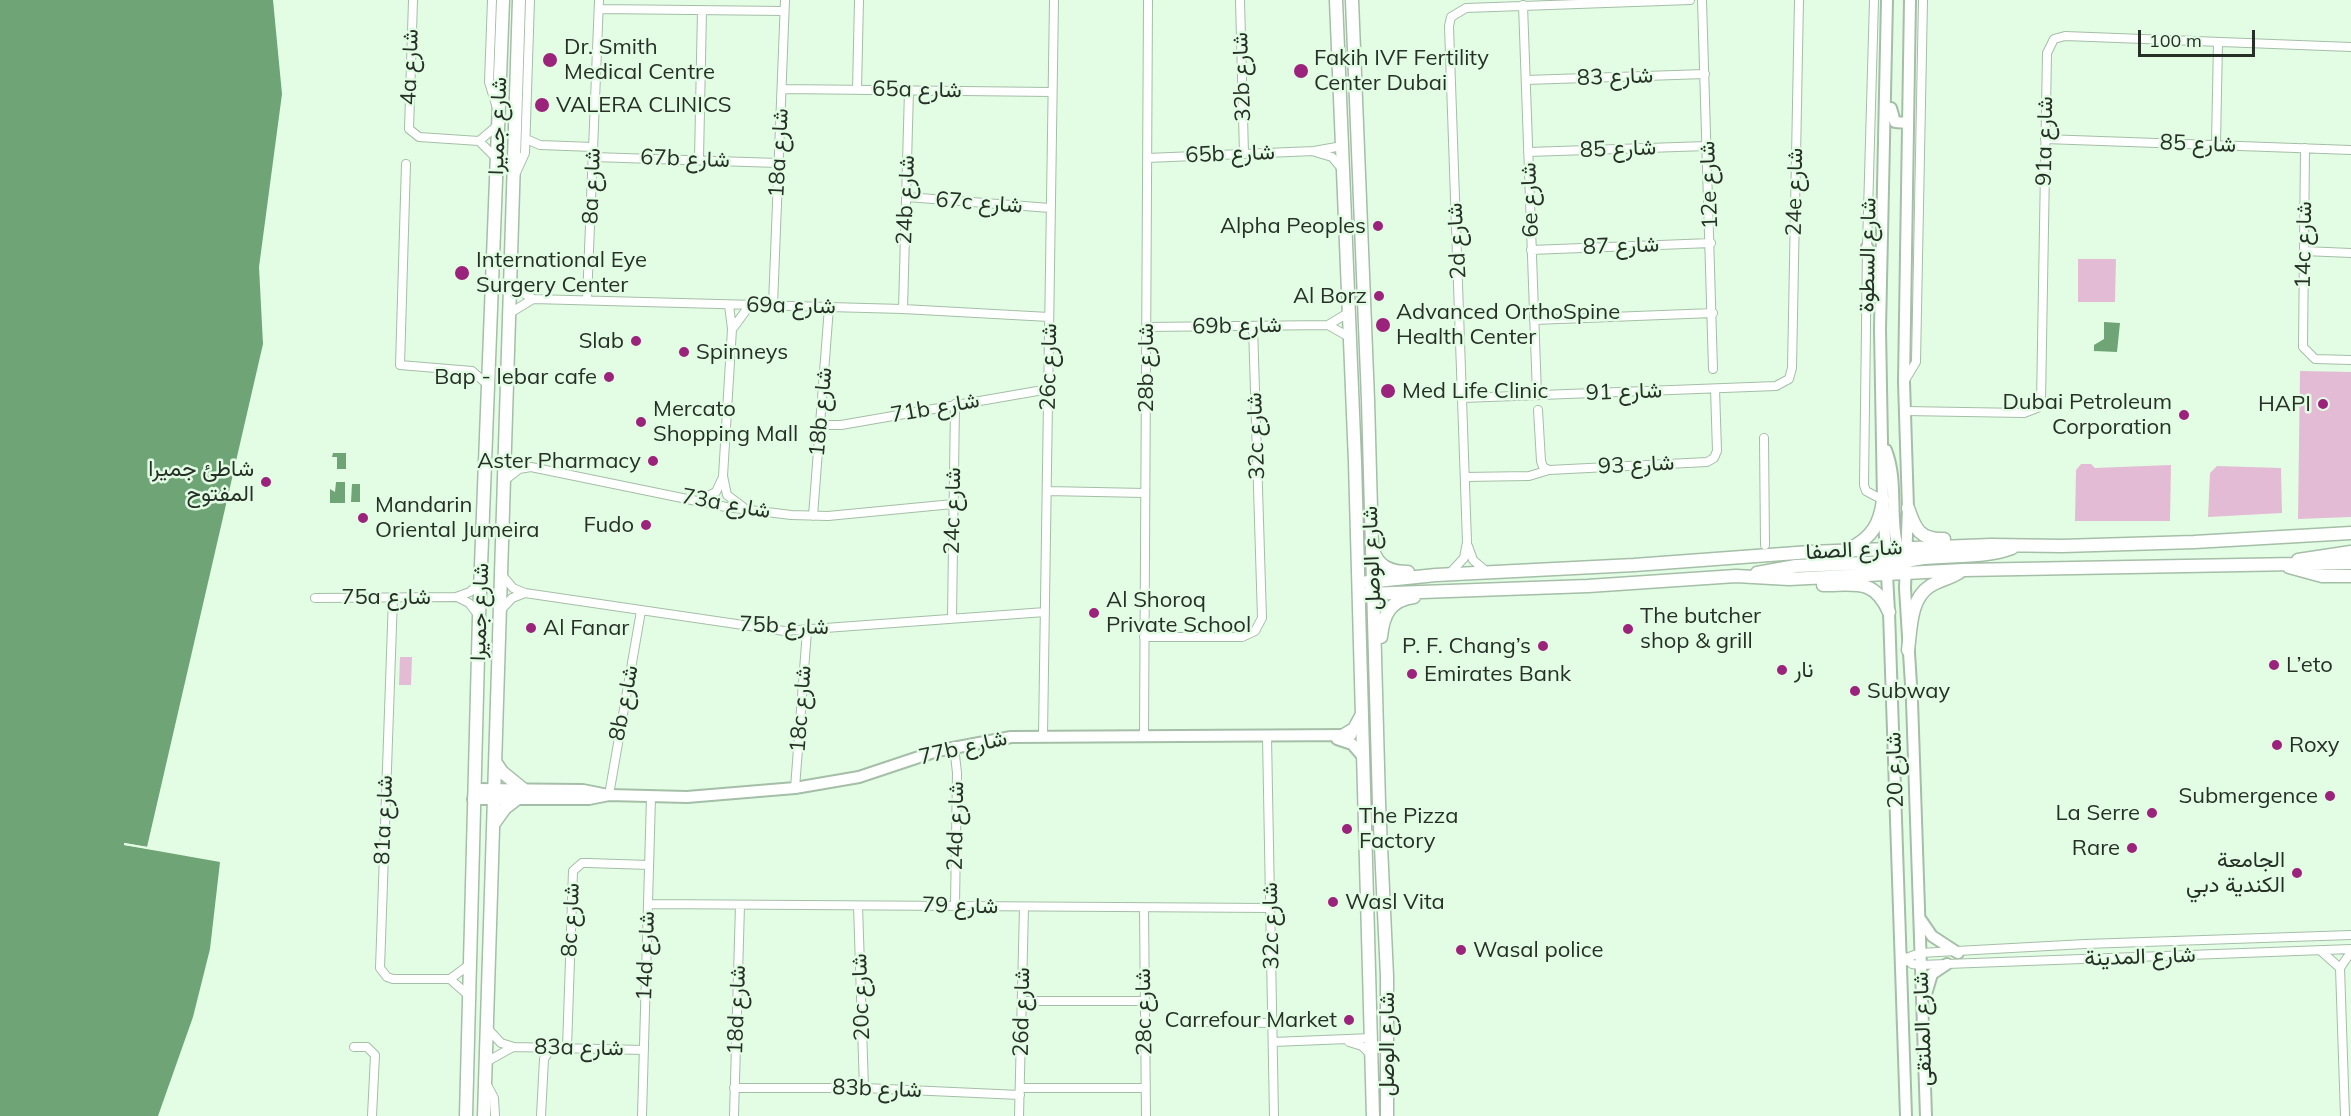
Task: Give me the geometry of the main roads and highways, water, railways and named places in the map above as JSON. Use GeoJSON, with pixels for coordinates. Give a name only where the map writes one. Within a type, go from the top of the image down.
{"type":"FeatureCollection","features":[{"type":"Feature","properties":{"kind":"main road","name":"شارع جميرا"},"geometry":{"type":"LineString","coordinates":[[466,1116],[473,794],[503,0]]}},
{"type":"Feature","properties":{"kind":"main road","name":"شارع جميرا"},"geometry":{"type":"LineString","coordinates":[[484,1116],[519,0]]}},
{"type":"Feature","properties":{"kind":"main road","name":"شارع الوصل"},"geometry":{"type":"LineString","coordinates":[[1336,0],[1348,337],[1355,462],[1376,668],[1388,1010],[1387,1116]]}},
{"type":"Feature","properties":{"kind":"main road","name":"شارع الوصل"},"geometry":{"type":"LineString","coordinates":[[1352,0],[1371,542],[1366,587],[1362,712],[1373,1116]]}},
{"type":"Feature","properties":{"kind":"main road"},"geometry":{"type":"LineString","coordinates":[[1342,146],[1351,152],[1357,257],[1362,284]]}},
{"type":"Feature","properties":{"kind":"main road"},"geometry":{"type":"LineString","coordinates":[[1847,550],[1863,542],[1874,531],[1883,500]]}},
{"type":"Feature","properties":{"kind":"main road"},"geometry":{"type":"LineString","coordinates":[[1908,508],[1915,529],[1924,537],[1936,539],[1993,537],[2016,546]]}},
{"type":"Feature","properties":{"kind":"main road","name":"شارع الصفا"},"geometry":{"type":"LineString","coordinates":[[1366,587],[1442,590],[1588,586],[1736,576],[1789,579],[1882,567],[1902,556],[2016,546],[2194,542],[2351,533]]}},
{"type":"Feature","properties":{"kind":"main road"},"geometry":{"type":"LineString","coordinates":[[1371,542],[1378,561],[1388,569],[1436,575]]}},
{"type":"Feature","properties":{"kind":"main road","name":"شارع الصفا"},"geometry":{"type":"LineString","coordinates":[[1366,587],[1436,575],[1847,550],[1902,556],[1964,570],[2351,563]]}},
{"type":"Feature","properties":{"kind":"main road"},"geometry":{"type":"LineString","coordinates":[[2282,564],[2313,555],[2351,552]]}},
{"type":"Feature","properties":{"kind":"main road"},"geometry":{"type":"LineString","coordinates":[[1736,576],[1796,566],[1882,567],[1880,556],[1902,556]]}},
{"type":"Feature","properties":{"kind":"main road"},"geometry":{"type":"LineString","coordinates":[[2282,564],[2314,575],[2351,576]]}},
{"type":"Feature","properties":{"kind":"main road"},"geometry":{"type":"LineString","coordinates":[[1908,650],[1914,607],[1920,596],[1928,587],[1964,570]]}},
{"type":"Feature","properties":{"kind":"main road"},"geometry":{"type":"LineString","coordinates":[[1789,579],[1814,585],[1871,587],[1881,595],[1889,612]]}},
{"type":"Feature","properties":{"kind":"main road"},"geometry":{"type":"LineString","coordinates":[[1376,668],[1383,621],[1390,609],[1405,599],[1433,595],[1442,590]]}},
{"type":"Feature","properties":{"kind":"main road"},"geometry":{"type":"LineString","coordinates":[[1344,735],[1357,726],[1362,712]]}},
{"type":"Feature","properties":{"kind":"main road"},"geometry":{"type":"LineString","coordinates":[[494,823],[505,808],[520,794],[496,762]]}},
{"type":"Feature","properties":{"kind":"main road"},"geometry":{"type":"LineString","coordinates":[[1366,852],[1373,864],[1375,877],[1379,1000],[1382,1007],[1388,1010]]}},
{"type":"Feature","properties":{"kind":"main road"},"geometry":{"type":"LineString","coordinates":[[1372,1038],[1379,1039],[1381,1045],[1382,1116]]}},
{"type":"Feature","properties":{"kind":"place","name":"Dr. Smith Medical Centre"},"geometry":{"type":"Point","coordinates":[550,60]}},
{"type":"Feature","properties":{"kind":"place","name":"Fakih IVF Fertility Center Dubai"},"geometry":{"type":"Point","coordinates":[1301,71]}},
{"type":"Feature","properties":{"kind":"place","name":"VALERA CLINICS"},"geometry":{"type":"Point","coordinates":[542,105]}},
{"type":"Feature","properties":{"kind":"place","name":"Alpha Peoples"},"geometry":{"type":"Point","coordinates":[1378,226]}},
{"type":"Feature","properties":{"kind":"place","name":"International Eye Surgery Center"},"geometry":{"type":"Point","coordinates":[462,273]}},
{"type":"Feature","properties":{"kind":"place","name":"Al Borz"},"geometry":{"type":"Point","coordinates":[1379,296]}},
{"type":"Feature","properties":{"kind":"place","name":"Advanced OrthoSpine Health Center"},"geometry":{"type":"Point","coordinates":[1383,325]}},
{"type":"Feature","properties":{"kind":"place","name":"Slab"},"geometry":{"type":"Point","coordinates":[636,341]}},
{"type":"Feature","properties":{"kind":"place","name":"Spinneys"},"geometry":{"type":"Point","coordinates":[684,352]}},
{"type":"Feature","properties":{"kind":"place","name":"Bap - lebar cafe"},"geometry":{"type":"Point","coordinates":[609,377]}},
{"type":"Feature","properties":{"kind":"place","name":"Med Life Clinic"},"geometry":{"type":"Point","coordinates":[1388,391]}},
{"type":"Feature","properties":{"kind":"place","name":"HAPI"},"geometry":{"type":"Point","coordinates":[2323,404]}},
{"type":"Feature","properties":{"kind":"place","name":"Dubai Petroleum Corporation"},"geometry":{"type":"Point","coordinates":[2184,415]}},
{"type":"Feature","properties":{"kind":"place","name":"Mercato Shopping Mall"},"geometry":{"type":"Point","coordinates":[641,422]}},
{"type":"Feature","properties":{"kind":"place","name":"Aster Pharmacy"},"geometry":{"type":"Point","coordinates":[653,461]}},
{"type":"Feature","properties":{"kind":"place","name":"شاطئ جميرا المفتوح"},"geometry":{"type":"Point","coordinates":[266,482]}},
{"type":"Feature","properties":{"kind":"place","name":"Mandarin Oriental Jumeira"},"geometry":{"type":"Point","coordinates":[363,518]}},
{"type":"Feature","properties":{"kind":"place","name":"Fudo"},"geometry":{"type":"Point","coordinates":[646,525]}},
{"type":"Feature","properties":{"kind":"place","name":"Al Shoroq Private School"},"geometry":{"type":"Point","coordinates":[1094,613]}},
{"type":"Feature","properties":{"kind":"place","name":"Al Fanar"},"geometry":{"type":"Point","coordinates":[531,628]}},
{"type":"Feature","properties":{"kind":"place","name":"The butcher shop & grill"},"geometry":{"type":"Point","coordinates":[1628,629]}},
{"type":"Feature","properties":{"kind":"place","name":"P. F. Chang’s"},"geometry":{"type":"Point","coordinates":[1543,646]}},
{"type":"Feature","properties":{"kind":"place","name":"L’eto"},"geometry":{"type":"Point","coordinates":[2274,665]}},
{"type":"Feature","properties":{"kind":"place","name":"نار"},"geometry":{"type":"Point","coordinates":[1782,670]}},
{"type":"Feature","properties":{"kind":"place","name":"Emirates Bank"},"geometry":{"type":"Point","coordinates":[1412,674]}},
{"type":"Feature","properties":{"kind":"place","name":"Subway"},"geometry":{"type":"Point","coordinates":[1855,691]}},
{"type":"Feature","properties":{"kind":"place","name":"Roxy"},"geometry":{"type":"Point","coordinates":[2277,745]}},
{"type":"Feature","properties":{"kind":"place","name":"Submergence"},"geometry":{"type":"Point","coordinates":[2330,796]}},
{"type":"Feature","properties":{"kind":"place","name":"La Serre"},"geometry":{"type":"Point","coordinates":[2152,813]}},
{"type":"Feature","properties":{"kind":"place","name":"The Pizza Factory"},"geometry":{"type":"Point","coordinates":[1347,829]}},
{"type":"Feature","properties":{"kind":"place","name":"Rare"},"geometry":{"type":"Point","coordinates":[2132,848]}},
{"type":"Feature","properties":{"kind":"place","name":"الجامعة الكندية دبي"},"geometry":{"type":"Point","coordinates":[2297,873]}},
{"type":"Feature","properties":{"kind":"place","name":"Wasl Vita"},"geometry":{"type":"Point","coordinates":[1333,902]}},
{"type":"Feature","properties":{"kind":"place","name":"Wasal police"},"geometry":{"type":"Point","coordinates":[1461,950]}},
{"type":"Feature","properties":{"kind":"place","name":"Carrefour Market"},"geometry":{"type":"Point","coordinates":[1349,1020]}}]}
